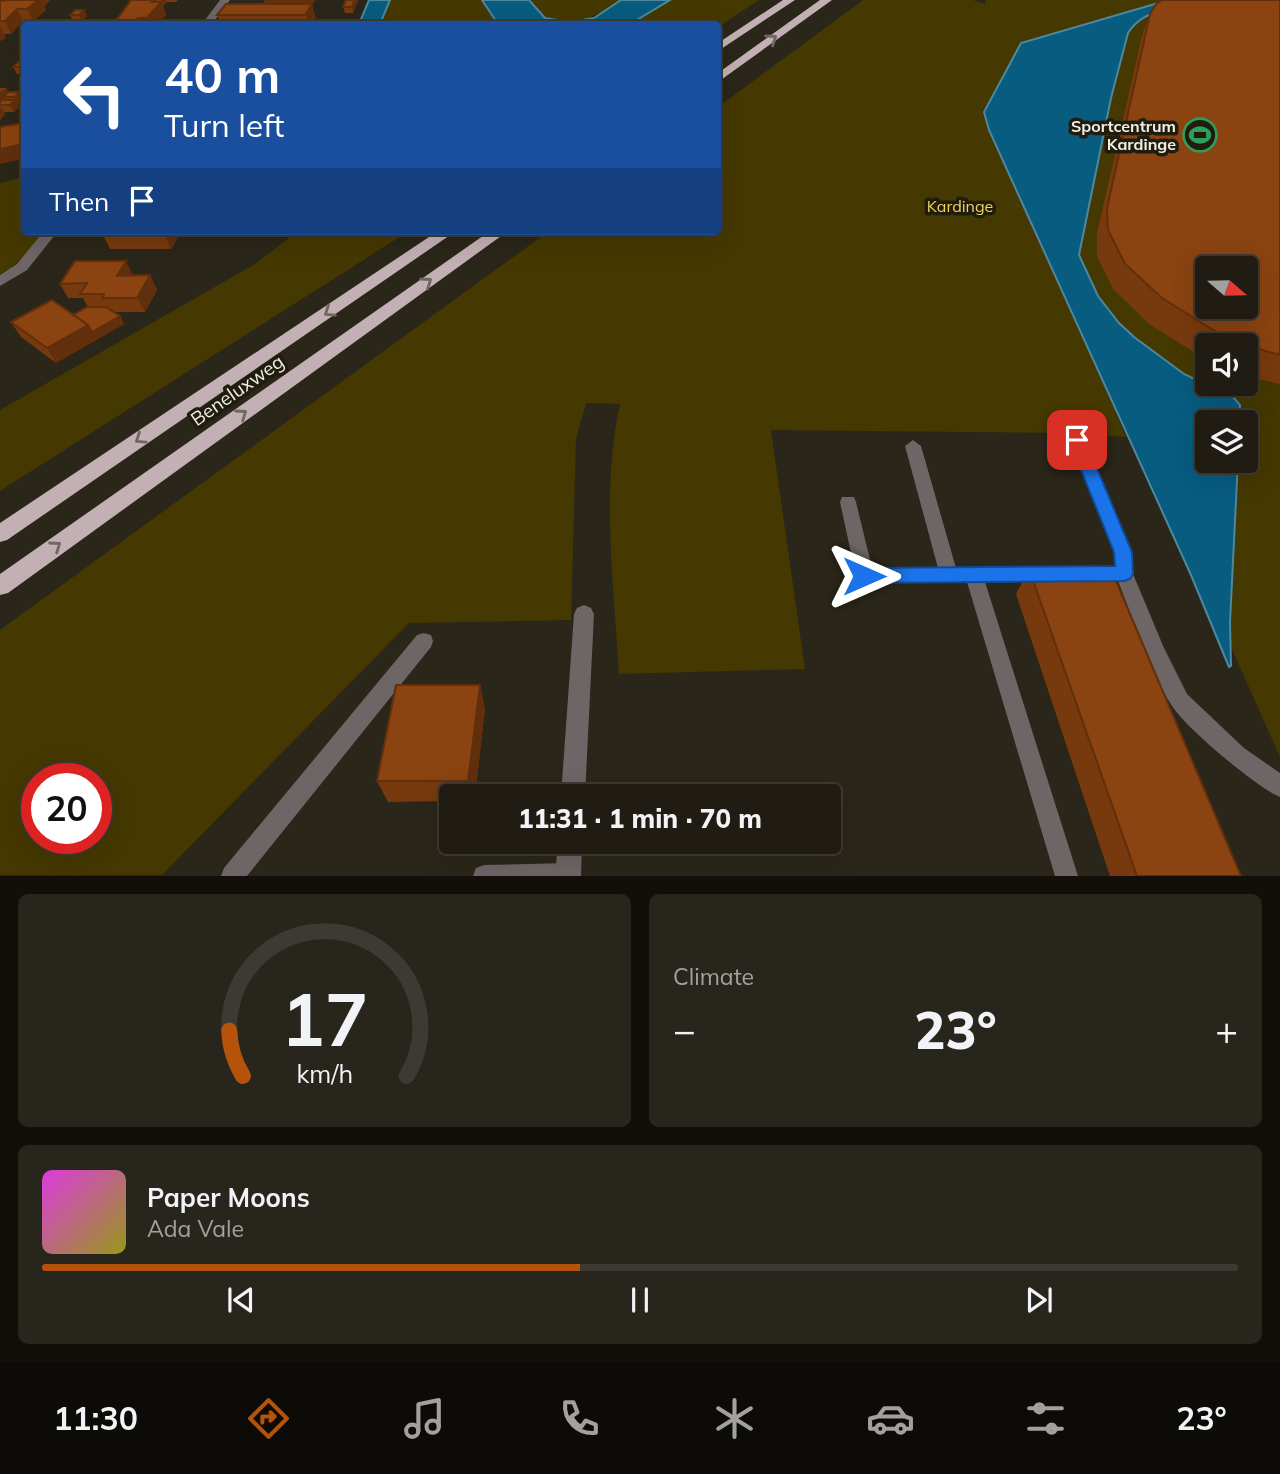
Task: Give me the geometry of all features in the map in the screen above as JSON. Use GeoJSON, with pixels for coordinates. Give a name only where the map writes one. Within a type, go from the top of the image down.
{"type":"FeatureCollection","features":[{"type":"Feature","properties":{"kind":"highway"},"geometry":{"type":"LineString","coordinates":[[721,46],[790,0]]}},
{"type":"Feature","properties":{"kind":"highway"},"geometry":{"type":"LineString","coordinates":[[721,76],[827,0]]}},
{"type":"Feature","properties":{"kind":"highway","name":"Beneluxweg"},"geometry":{"type":"LineString","coordinates":[[0,534],[442,235]]}},
{"type":"Feature","properties":{"kind":"highway","name":"Beneluxweg"},"geometry":{"type":"LineString","coordinates":[[0,586],[494,235]]}},
{"type":"Feature","properties":{"kind":"street"},"geometry":{"type":"LineString","coordinates":[[209,21],[225,0]]}},
{"type":"Feature","properties":{"kind":"street"},"geometry":{"type":"LineString","coordinates":[[0,281],[22,267],[48,235]]}},
{"type":"Feature","properties":{"kind":"street"},"geometry":{"type":"LineString","coordinates":[[574,784],[584,614]]}},
{"type":"Feature","properties":{"kind":"street"},"geometry":{"type":"LineString","coordinates":[[568,875],[569,854]]}},
{"type":"Feature","properties":{"kind":"lane"},"geometry":{"type":"LineString","coordinates":[[1077,440],[1123,552],[1124,574],[1155,650],[1180,701],[1237,755],[1280,786]]}},
{"type":"Feature","properties":{"kind":"lane"},"geometry":{"type":"LineString","coordinates":[[914,446],[949,575]]}},
{"type":"Feature","properties":{"kind":"lane"},"geometry":{"type":"LineString","coordinates":[[848,502],[864,576],[1124,574]]}},
{"type":"Feature","properties":{"kind":"lane"},"geometry":{"type":"LineString","coordinates":[[974,575],[1066,876]]}},
{"type":"Feature","properties":{"kind":"lane"},"geometry":{"type":"LineString","coordinates":[[232,876],[424,641]]}},
{"type":"Feature","properties":{"kind":"lane"},"geometry":{"type":"LineString","coordinates":[[484,876],[568,875]]}},
{"type":"Feature","properties":{"kind":"green space"},"geometry":{"type":"Polygon","coordinates":[[[390,0],[482,0],[496,21],[381,21],[390,0]]]}},
{"type":"Feature","properties":{"kind":"green space"},"geometry":{"type":"Polygon","coordinates":[[[529,0],[621,0],[581,21],[551,21],[529,0]]]}},
{"type":"Feature","properties":{"kind":"green space"},"geometry":{"type":"Polygon","coordinates":[[[670,0],[759,0],[721,25],[721,21],[635,21],[670,0]]]}},
{"type":"Feature","properties":{"kind":"green space","name":"Kardinge"},"geometry":{"type":"Polygon","coordinates":[[[863,0],[973,0],[985,4],[986,0],[1280,0],[1280,757],[1126,412],[1115,412],[1126,437],[1071,433],[771,430],[805,669],[619,674],[610,504],[614,436],[620,404],[586,403],[576,439],[571,620],[409,623],[162,875],[0,875],[0,630],[543,235],[721,235],[721,105],[863,0]]]}},
{"type":"Feature","properties":{"kind":"green space"},"geometry":{"type":"Polygon","coordinates":[[[21,178],[21,235],[41,235],[19,261],[0,274],[0,183],[21,178]]]}},
{"type":"Feature","properties":{"kind":"green space"},"geometry":{"type":"Polygon","coordinates":[[[293,235],[403,235],[0,491],[0,410],[255,264],[293,235]]]}},
{"type":"Feature","properties":{"kind":"water"},"geometry":{"type":"Polygon","coordinates":[[[369,0],[390,0],[381,21],[360,21],[369,0]]]}},
{"type":"Feature","properties":{"kind":"water"},"geometry":{"type":"Polygon","coordinates":[[[482,0],[529,0],[545,18],[564,21],[496,21],[482,0]]]}},
{"type":"Feature","properties":{"kind":"water"},"geometry":{"type":"Polygon","coordinates":[[[621,0],[670,0],[635,21],[576,21],[594,18],[621,0]]]}},
{"type":"Feature","properties":{"kind":"water"},"geometry":{"type":"Polygon","coordinates":[[[1165,1],[1164,9],[1135,24],[1128,33],[1111,98],[1079,255],[1098,296],[1119,323],[1134,337],[1195,379],[1195,396],[1230,396],[1240,405],[1240,410],[1195,410],[1195,473],[1237,473],[1229,667],[1191,575],[989,130],[984,112],[1021,43],[1165,1]]]}},
{"type":"Feature","properties":{"kind":"building"},"geometry":{"type":"Polygon","coordinates":[[[38,0],[27,9],[17,9],[5,21],[0,21],[0,1],[38,0]]]}},
{"type":"Feature","properties":{"kind":"building"},"geometry":{"type":"Polygon","coordinates":[[[131,0],[161,2],[147,18],[112,21],[118,18],[131,0]]]}},
{"type":"Feature","properties":{"kind":"building"},"geometry":{"type":"Polygon","coordinates":[[[266,0],[305,0],[265,2],[266,0]]]}},
{"type":"Feature","properties":{"kind":"building"},"geometry":{"type":"Polygon","coordinates":[[[346,0],[355,0],[352,7],[343,7],[346,0]]]}},
{"type":"Feature","properties":{"kind":"building","name":"Sportcentrum Kardinge"},"geometry":{"type":"Polygon","coordinates":[[[1162,0],[1280,0],[1280,355],[1258,348],[1258,333],[1220,333],[1196,319],[1258,319],[1258,256],[1195,256],[1195,319],[1162,298],[1125,264],[1108,230],[1107,208],[1150,14],[1162,0]]]}},
{"type":"Feature","properties":{"kind":"building"},"geometry":{"type":"Polygon","coordinates":[[[226,4],[312,4],[305,15],[217,15],[226,4]]]}},
{"type":"Feature","properties":{"kind":"building"},"geometry":{"type":"Polygon","coordinates":[[[75,10],[84,10],[79,15],[70,15],[75,10]]]}},
{"type":"Feature","properties":{"kind":"building"},"geometry":{"type":"Polygon","coordinates":[[[8,92],[19,92],[15,97],[4,97],[8,92]]]}},
{"type":"Feature","properties":{"kind":"building"},"geometry":{"type":"Polygon","coordinates":[[[1,100],[15,100],[10,105],[0,105],[1,100]]]}},
{"type":"Feature","properties":{"kind":"building"},"geometry":{"type":"Polygon","coordinates":[[[21,124],[21,145],[0,149],[0,127],[21,124]]]}},
{"type":"Feature","properties":{"kind":"building"},"geometry":{"type":"Polygon","coordinates":[[[75,261],[126,261],[117,276],[150,275],[137,298],[102,298],[104,294],[80,294],[87,283],[60,284],[75,261]]]}},
{"type":"Feature","properties":{"kind":"building"},"geometry":{"type":"Polygon","coordinates":[[[52,300],[88,325],[47,348],[11,322],[52,300]]]}},
{"type":"Feature","properties":{"kind":"building"},"geometry":{"type":"Polygon","coordinates":[[[87,307],[106,307],[120,316],[92,332],[88,325],[73,315],[87,307]]]}},
{"type":"Feature","properties":{"kind":"building"},"geometry":{"type":"Polygon","coordinates":[[[1029,569],[1111,569],[1241,876],[1137,876],[1029,569]]]}},
{"type":"Feature","properties":{"kind":"building"},"geometry":{"type":"Polygon","coordinates":[[[396,685],[480,685],[468,781],[377,781],[396,685]]]}},
{"type":"Feature","properties":{"kind":"place","name":"Sportcentrum Kardinge"},"geometry":{"type":"Point","coordinates":[1200,135]}},
{"type":"Feature","properties":{"kind":"route"},"geometry":{"type":"LineString","coordinates":[[864,576],[1124,574],[1123,552],[1077,440]]}}]}
